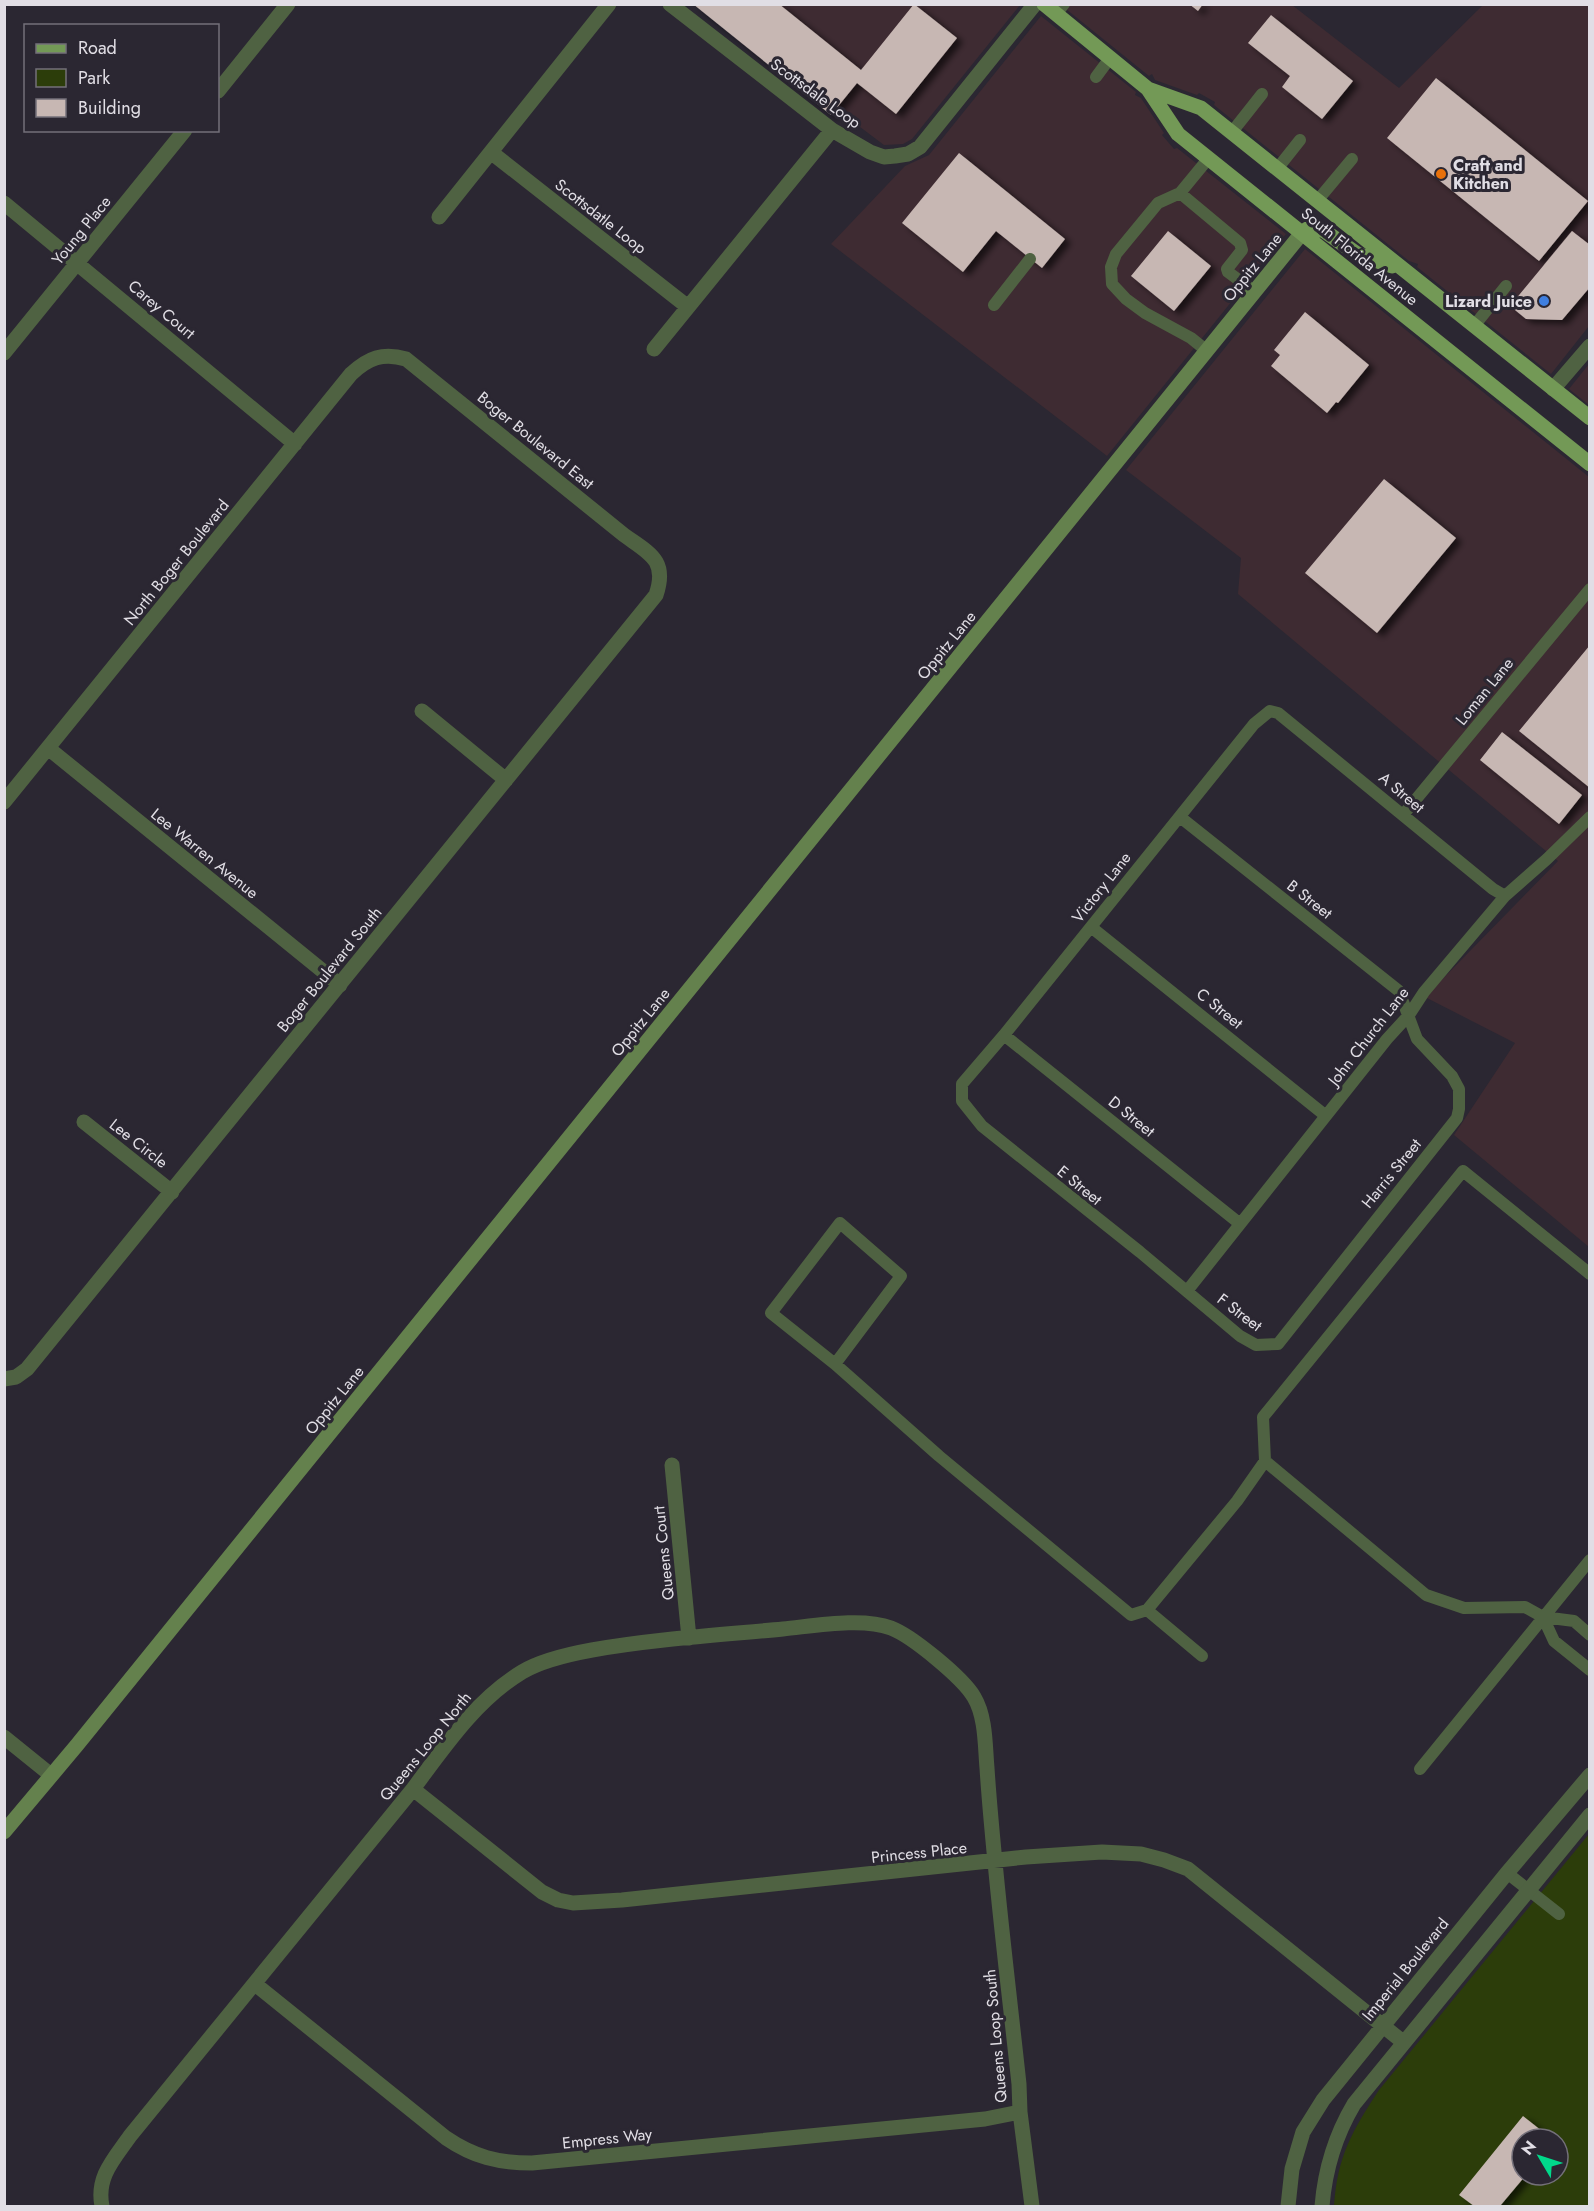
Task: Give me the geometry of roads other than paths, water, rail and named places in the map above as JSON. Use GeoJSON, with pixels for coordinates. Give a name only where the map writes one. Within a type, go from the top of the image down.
{"type":"FeatureCollection","features":[{"type":"Feature","properties":{"kind":"main road","name":"South Florida Avenue"},"geometry":{"type":"LineString","coordinates":[[1054,8],[1148,89],[1178,134],[1590,464]]}},
{"type":"Feature","properties":{"kind":"main road","name":"South Florida Avenue"},"geometry":{"type":"LineString","coordinates":[[1148,89],[1201,108],[1590,418]]}},
{"type":"Feature","properties":{"kind":"main road"},"geometry":{"type":"LineString","coordinates":[[1302,233],[1307,229],[1323,230],[1357,254],[1404,271]]}},
{"type":"Feature","properties":{"kind":"street"},"geometry":{"type":"LineString","coordinates":[[219,90],[288,4]]}},
{"type":"Feature","properties":{"kind":"street"},"geometry":{"type":"LineString","coordinates":[[439,217],[609,4]]}},
{"type":"Feature","properties":{"kind":"street","name":"Scottsdale Loop"},"geometry":{"type":"LineString","coordinates":[[670,4],[832,130],[870,152],[884,157],[908,154],[920,147],[1035,4]]}},
{"type":"Feature","properties":{"kind":"street"},"geometry":{"type":"LineString","coordinates":[[654,349],[832,130]]}},
{"type":"Feature","properties":{"kind":"street","name":"Young Place"},"geometry":{"type":"LineString","coordinates":[[4,353],[183,132]]}},
{"type":"Feature","properties":{"kind":"street","name":"Scottsdatle Loop"},"geometry":{"type":"LineString","coordinates":[[492,153],[688,307]]}},
{"type":"Feature","properties":{"kind":"street","name":"Carey Court"},"geometry":{"type":"LineString","coordinates":[[4,202],[296,444]]}},
{"type":"Feature","properties":{"kind":"street","name":"Oppitz Lane"},"geometry":{"type":"LineString","coordinates":[[4,1832],[78,1745],[1302,233]]}},
{"type":"Feature","properties":{"kind":"street"},"geometry":{"type":"LineString","coordinates":[[1553,389],[1590,346]]}},
{"type":"Feature","properties":{"kind":"street","name":"North Boger Boulevard"},"geometry":{"type":"LineString","coordinates":[[4,802],[351,374],[371,359],[383,355]]}},
{"type":"Feature","properties":{"kind":"street","name":"Boger Boulevard East"},"geometry":{"type":"LineString","coordinates":[[383,355],[394,355],[406,359],[624,535],[646,548],[653,555],[659,567]]}},
{"type":"Feature","properties":{"kind":"street","name":"Boger Boulevard South"},"geometry":{"type":"LineString","coordinates":[[4,1379],[16,1377],[27,1369],[656,595],[661,580],[659,567]]}},
{"type":"Feature","properties":{"kind":"street"},"geometry":{"type":"LineString","coordinates":[[422,711],[506,780]]}},
{"type":"Feature","properties":{"kind":"street","name":"Lee Warren Avenue"},"geometry":{"type":"LineString","coordinates":[[48,748],[340,985]]}},
{"type":"Feature","properties":{"kind":"street","name":"Lee Circle"},"geometry":{"type":"LineString","coordinates":[[84,1122],[172,1192]]}},
{"type":"Feature","properties":{"kind":"street","name":"Queens Court"},"geometry":{"type":"LineString","coordinates":[[672,1465],[689,1638]]}},
{"type":"Feature","properties":{"kind":"street","name":"Queens Loop North"},"geometry":{"type":"LineString","coordinates":[[100,2200],[108,2167],[130,2136],[473,1712],[525,1670],[552,1660],[590,1651],[689,1638],[832,1625],[869,1623],[890,1627],[907,1636],[961,1681],[975,1699],[984,1727],[994,1862]]}},
{"type":"Feature","properties":{"kind":"street"},"geometry":{"type":"LineString","coordinates":[[4,1737],[51,1775]]}},
{"type":"Feature","properties":{"kind":"street","name":"Imperial Boulevard"},"geometry":{"type":"LineString","coordinates":[[1288,2206],[1292,2169],[1303,2132],[1323,2100],[1382,2025],[1589,1775]]}},
{"type":"Feature","properties":{"kind":"street","name":"Princess Place"},"geometry":{"type":"LineString","coordinates":[[413,1789],[542,1892],[558,1900],[573,1903],[622,1900],[1026,1857],[1122,1852],[1164,1860],[1188,1869],[1403,2042]]}},
{"type":"Feature","properties":{"kind":"street"},"geometry":{"type":"LineString","coordinates":[[1322,2206],[1330,2158],[1345,2119],[1374,2077],[1590,1815]]}},
{"type":"Feature","properties":{"kind":"street","name":"Queens Loop South"},"geometry":{"type":"LineString","coordinates":[[994,1862],[1032,2206]]}},
{"type":"Feature","properties":{"kind":"street","name":"Empress Way"},"geometry":{"type":"LineString","coordinates":[[255,1984],[446,2138],[464,2150],[508,2163],[532,2163],[985,2119],[1020,2112]]}},
{"type":"Feature","properties":{"kind":"lane"},"geometry":{"type":"LineString","coordinates":[[1096,77],[1110,58]]}},
{"type":"Feature","properties":{"kind":"lane"},"geometry":{"type":"LineString","coordinates":[[1232,132],[1262,94]]}},
{"type":"Feature","properties":{"kind":"lane"},"geometry":{"type":"LineString","coordinates":[[1277,169],[1300,140]]}},
{"type":"Feature","properties":{"kind":"lane"},"geometry":{"type":"LineString","coordinates":[[1207,351],[1191,338],[1145,313],[1126,299],[1112,284],[1111,267],[1116,254],[1158,203],[1179,194],[1208,159]]}},
{"type":"Feature","properties":{"kind":"lane"},"geometry":{"type":"LineString","coordinates":[[1317,201],[1352,159]]}},
{"type":"Feature","properties":{"kind":"lane"},"geometry":{"type":"LineString","coordinates":[[1179,194],[1240,243],[1242,250],[1227,269],[1255,291]]}},
{"type":"Feature","properties":{"kind":"lane"},"geometry":{"type":"LineString","coordinates":[[994,305],[1030,259]]}},
{"type":"Feature","properties":{"kind":"lane"},"geometry":{"type":"LineString","coordinates":[[1474,326],[1506,286]]}},
{"type":"Feature","properties":{"kind":"lane","name":"Loman Lane"},"geometry":{"type":"LineString","coordinates":[[1403,815],[1590,589]]}},
{"type":"Feature","properties":{"kind":"lane","name":"Victory Lane"},"geometry":{"type":"LineString","coordinates":[[962,1096],[962,1084],[1254,724],[1270,711],[1278,713]]}},
{"type":"Feature","properties":{"kind":"lane","name":"A Street"},"geometry":{"type":"LineString","coordinates":[[1278,713],[1493,889],[1505,896]]}},
{"type":"Feature","properties":{"kind":"lane","name":"B Street"},"geometry":{"type":"LineString","coordinates":[[1180,817],[1399,991],[1409,1015]]}},
{"type":"Feature","properties":{"kind":"lane","name":"John Church Lane"},"geometry":{"type":"LineString","coordinates":[[1187,1291],[1387,1039],[1409,1015],[1424,992],[1505,896],[1547,860],[1590,817]]}},
{"type":"Feature","properties":{"kind":"lane","name":"C Street"},"geometry":{"type":"LineString","coordinates":[[1091,927],[1326,1116]]}},
{"type":"Feature","properties":{"kind":"lane","name":"Harris Street"},"geometry":{"type":"LineString","coordinates":[[1278,1344],[1456,1118],[1459,1109],[1459,1089],[1452,1076],[1417,1039],[1409,1015]]}},
{"type":"Feature","properties":{"kind":"lane","name":"D Street"},"geometry":{"type":"LineString","coordinates":[[1004,1035],[1239,1223]]}},
{"type":"Feature","properties":{"kind":"lane","name":"E Street"},"geometry":{"type":"LineString","coordinates":[[962,1096],[962,1101],[982,1126],[1187,1291]]}},
{"type":"Feature","properties":{"kind":"lane"},"geometry":{"type":"LineString","coordinates":[[835,1364],[901,1276],[840,1222],[771,1313],[835,1364],[939,1456],[1131,1616],[1147,1610],[1238,1501],[1265,1461],[1263,1417],[1463,1171],[1590,1274]]}},
{"type":"Feature","properties":{"kind":"lane","name":"F Street"},"geometry":{"type":"LineString","coordinates":[[1187,1291],[1240,1336],[1256,1345],[1278,1344]]}},
{"type":"Feature","properties":{"kind":"lane"},"geometry":{"type":"LineString","coordinates":[[1265,1461],[1426,1595],[1464,1608],[1525,1607],[1543,1617],[1574,1621],[1590,1635]]}},
{"type":"Feature","properties":{"kind":"lane"},"geometry":{"type":"LineString","coordinates":[[1420,1769],[1590,1560]]}},
{"type":"Feature","properties":{"kind":"lane"},"geometry":{"type":"LineString","coordinates":[[1147,1610],[1202,1656]]}},
{"type":"Feature","properties":{"kind":"lane"},"geometry":{"type":"LineString","coordinates":[[1543,1617],[1554,1641],[1590,1670]]}},
{"type":"Feature","properties":{"kind":"lane"},"geometry":{"type":"LineString","coordinates":[[1507,1873],[1559,1914]]}},
{"type":"Feature","properties":{"kind":"place","name":"Craft and Kitchen"},"geometry":{"type":"Point","coordinates":[1441,174]}},
{"type":"Feature","properties":{"kind":"place","name":"Lizard Juice"},"geometry":{"type":"Point","coordinates":[1544,301]}}]}
